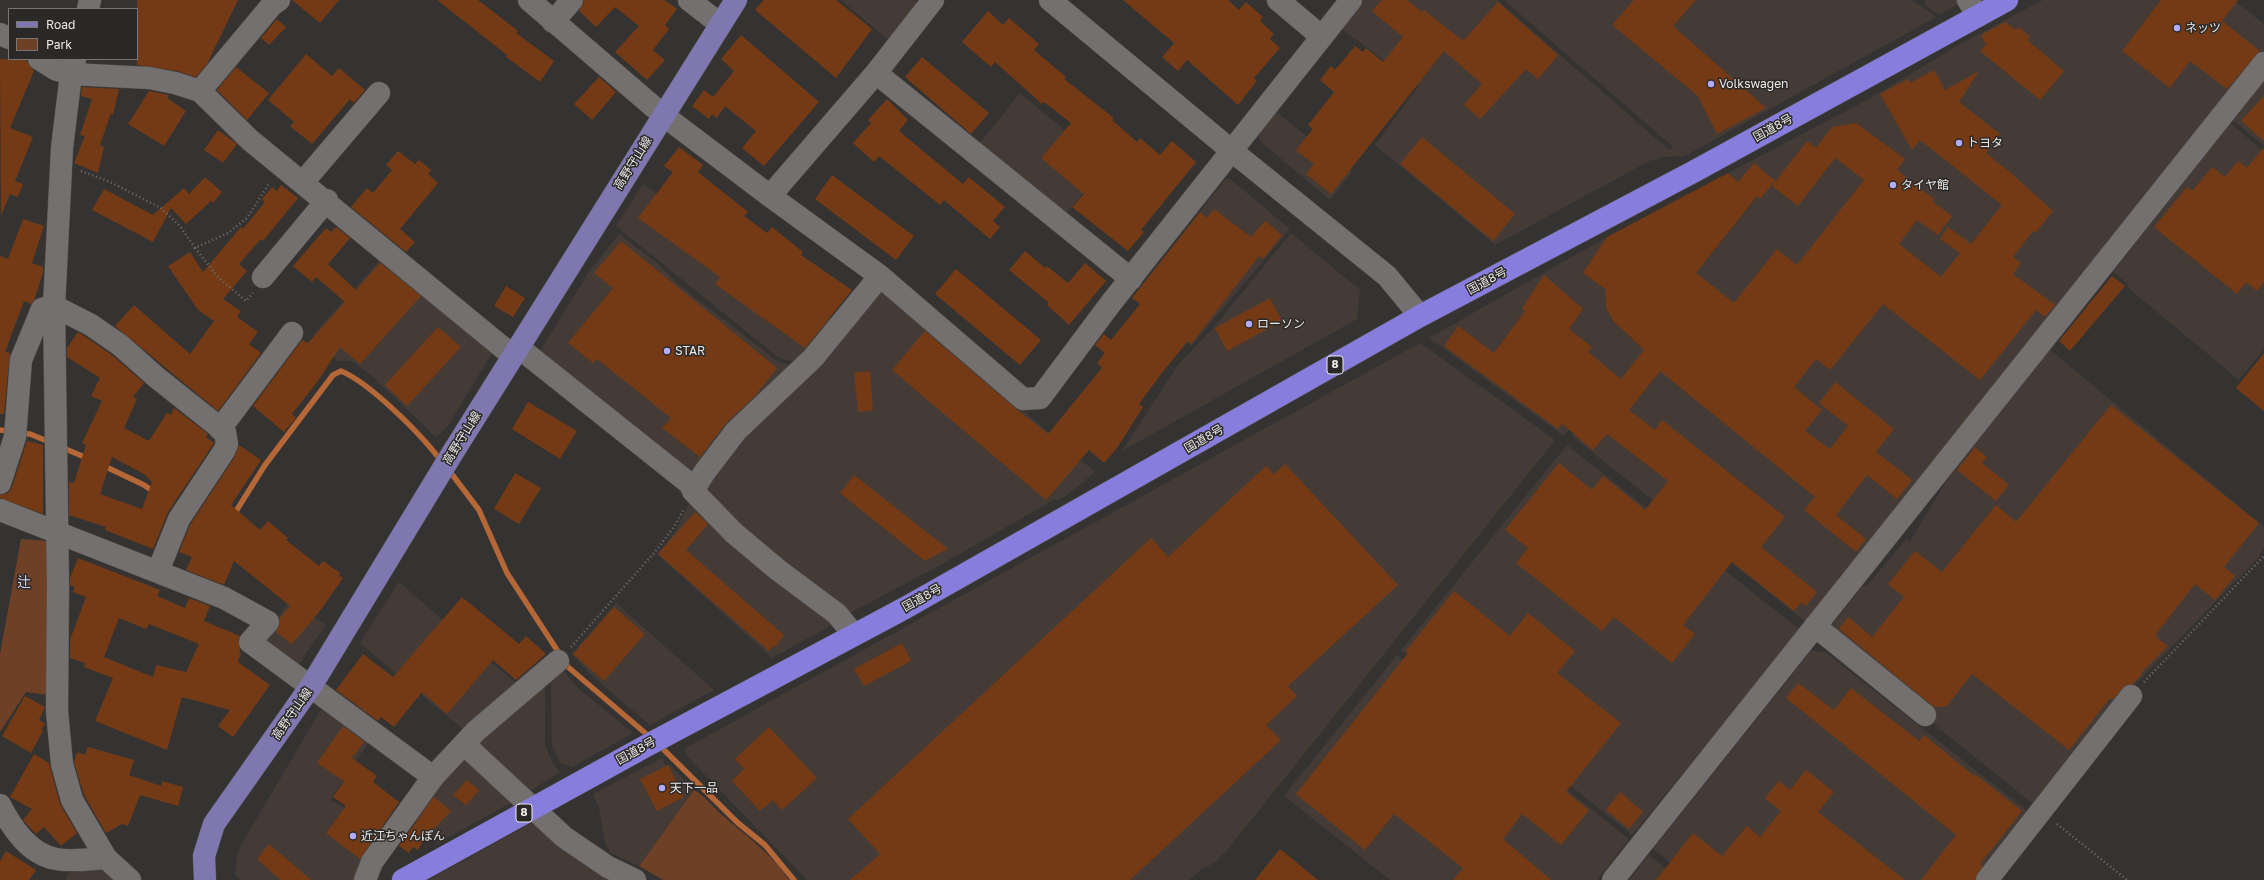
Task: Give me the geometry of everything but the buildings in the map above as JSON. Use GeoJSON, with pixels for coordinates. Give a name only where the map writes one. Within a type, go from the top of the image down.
{"type":"FeatureCollection","features":[{"type":"Feature","properties":{"kind":"highway","name":"国道8号"},"geometry":{"type":"LineString","coordinates":[[402,880],[666,735],[854,635],[1075,513],[1420,316],[1693,172],[1973,8],[2007,0]]}},
{"type":"Feature","properties":{"kind":"main road","name":"高野守山線"},"geometry":{"type":"LineString","coordinates":[[205,880],[204,856],[214,824],[311,686],[445,465],[736,0]]}},
{"type":"Feature","properties":{"kind":"street"},"geometry":{"type":"LineString","coordinates":[[200,91],[272,5],[280,0]]}},
{"type":"Feature","properties":{"kind":"street"},"geometry":{"type":"LineString","coordinates":[[529,0],[663,115],[770,196],[880,276],[1023,399],[1040,398],[1131,279],[1351,0]]}},
{"type":"Feature","properties":{"kind":"street"},"geometry":{"type":"LineString","coordinates":[[553,22],[572,0]]}},
{"type":"Feature","properties":{"kind":"street"},"geometry":{"type":"LineString","coordinates":[[689,0],[720,24]]}},
{"type":"Feature","properties":{"kind":"street"},"geometry":{"type":"LineString","coordinates":[[770,196],[876,73],[933,0]]}},
{"type":"Feature","properties":{"kind":"street"},"geometry":{"type":"LineString","coordinates":[[1050,0],[1232,151],[1387,276],[1420,316]]}},
{"type":"Feature","properties":{"kind":"street"},"geometry":{"type":"LineString","coordinates":[[1278,0],[1322,37]]}},
{"type":"Feature","properties":{"kind":"street"},"geometry":{"type":"LineString","coordinates":[[41,60],[57,70],[73,67],[149,78],[175,83],[200,91],[250,140],[304,181],[516,351],[690,484],[694,491],[734,533],[778,570],[837,614],[854,635]]}},
{"type":"Feature","properties":{"kind":"street"},"geometry":{"type":"LineString","coordinates":[[1613,880],[2264,63]]}},
{"type":"Feature","properties":{"kind":"street"},"geometry":{"type":"LineString","coordinates":[[73,67],[61,166],[54,306],[58,585],[57,711],[62,764],[72,800],[106,858],[130,880]]}},
{"type":"Feature","properties":{"kind":"street"},"geometry":{"type":"LineString","coordinates":[[876,73],[1131,279]]}},
{"type":"Feature","properties":{"kind":"street"},"geometry":{"type":"LineString","coordinates":[[304,181],[379,93]]}},
{"type":"Feature","properties":{"kind":"street"},"geometry":{"type":"LineString","coordinates":[[263,277],[326,200]]}},
{"type":"Feature","properties":{"kind":"street"},"geometry":{"type":"LineString","coordinates":[[694,491],[704,473],[736,431],[813,358],[880,276]]}},
{"type":"Feature","properties":{"kind":"street"},"geometry":{"type":"LineString","coordinates":[[0,483],[15,431],[21,360],[42,309],[54,306],[91,325],[120,345],[156,377],[225,432],[227,444],[183,512],[158,572]]}},
{"type":"Feature","properties":{"kind":"street"},"geometry":{"type":"LineString","coordinates":[[220,429],[292,333]]}},
{"type":"Feature","properties":{"kind":"street"},"geometry":{"type":"LineString","coordinates":[[0,510],[224,598],[268,622],[250,642],[433,777]]}},
{"type":"Feature","properties":{"kind":"street"},"geometry":{"type":"LineString","coordinates":[[1815,626],[1925,715]]}},
{"type":"Feature","properties":{"kind":"street"},"geometry":{"type":"LineString","coordinates":[[365,880],[372,862],[433,777],[502,708],[563,656]]}},
{"type":"Feature","properties":{"kind":"street"},"geometry":{"type":"LineString","coordinates":[[1987,880],[2131,696]]}},
{"type":"Feature","properties":{"kind":"street"},"geometry":{"type":"LineString","coordinates":[[465,745],[522,797],[532,809],[564,837],[608,867],[634,880]]}},
{"type":"Feature","properties":{"kind":"street"},"geometry":{"type":"LineString","coordinates":[[0,805],[19,835],[36,851],[56,859],[106,858]]}},
{"type":"Feature","properties":{"kind":"path"},"geometry":{"type":"LineString","coordinates":[[195,248],[228,233],[247,218],[281,163]]}},
{"type":"Feature","properties":{"kind":"path"},"geometry":{"type":"LineString","coordinates":[[61,166],[110,182],[161,208],[180,226],[195,248],[219,278],[246,301],[264,281],[263,277]]}},
{"type":"Feature","properties":{"kind":"path"},"geometry":{"type":"LineString","coordinates":[[563,656],[674,527],[688,498],[694,491]]}},
{"type":"Feature","properties":{"kind":"path"},"geometry":{"type":"LineString","coordinates":[[2131,696],[2264,556]]}},
{"type":"Feature","properties":{"kind":"path"},"geometry":{"type":"LineString","coordinates":[[2041,811],[2127,880]]}},
{"type":"Feature","properties":{"kind":"shaded area"},"geometry":{"type":"Polygon","coordinates":[[[841,0],[914,0],[920,5],[890,41],[841,0]]]}},
{"type":"Feature","properties":{"kind":"shaded area"},"geometry":{"type":"Polygon","coordinates":[[[1364,0],[1497,0],[1669,150],[1673,147],[1678,151],[1504,0],[1912,0],[1936,17],[1685,156],[1664,157],[1649,161],[1495,245],[1375,145],[1419,86],[1342,29],[1364,0]]]}},
{"type":"Feature","properties":{"kind":"shaded area"},"geometry":{"type":"Polygon","coordinates":[[[1924,0],[1966,0],[1939,15],[1927,7],[1924,0]]]}},
{"type":"Feature","properties":{"kind":"shaded area"},"geometry":{"type":"Polygon","coordinates":[[[2043,0],[2233,0],[2264,24],[2264,50],[2149,189],[1806,622],[1572,436],[1605,389],[1564,436],[1429,338],[1607,237],[1606,239],[1634,259],[1605,298],[1606,307],[1613,321],[1638,345],[1756,198],[1728,173],[1867,100],[1962,43],[2043,0]]]}},
{"type":"Feature","properties":{"kind":"shaded area"},"geometry":{"type":"Polygon","coordinates":[[[2264,81],[2264,146],[2233,120],[2264,81]]]}},
{"type":"Feature","properties":{"kind":"shaded area"},"geometry":{"type":"Polygon","coordinates":[[[1020,93],[1106,165],[1064,216],[979,144],[1020,93]]]}},
{"type":"Feature","properties":{"kind":"shaded area"},"geometry":{"type":"Polygon","coordinates":[[[1276,112],[1352,172],[1330,200],[1260,141],[1259,133],[1276,112]]]}},
{"type":"Feature","properties":{"kind":"shaded area"},"geometry":{"type":"Polygon","coordinates":[[[2230,123],[2264,152],[2264,349],[2239,380],[2127,287],[2129,285],[2113,272],[2230,123]]]}},
{"type":"Feature","properties":{"kind":"shaded area"},"geometry":{"type":"Polygon","coordinates":[[[1226,179],[1230,179],[1290,229],[1191,346],[1132,298],[1226,179]]]}},
{"type":"Feature","properties":{"kind":"shaded area"},"geometry":{"type":"Polygon","coordinates":[[[643,184],[836,321],[796,362],[779,358],[616,226],[643,184]]]}},
{"type":"Feature","properties":{"kind":"shaded area"},"geometry":{"type":"Polygon","coordinates":[[[1291,233],[1360,290],[1357,319],[1122,451],[1178,365],[1214,327],[1291,233]]]}},
{"type":"Feature","properties":{"kind":"shaded area","name":"STAR"},"geometry":{"type":"Polygon","coordinates":[[[619,234],[658,264],[679,285],[777,361],[796,367],[684,491],[530,367],[589,272],[619,234]]]}},
{"type":"Feature","properties":{"kind":"shaded area"},"geometry":{"type":"Polygon","coordinates":[[[382,258],[492,353],[448,426],[436,437],[373,377],[352,361],[338,361],[313,335],[382,258]]]}},
{"type":"Feature","properties":{"kind":"shaded area"},"geometry":{"type":"Polygon","coordinates":[[[877,286],[1095,472],[1066,496],[1056,501],[1055,499],[933,569],[848,614],[704,495],[706,477],[877,286]]]}},
{"type":"Feature","properties":{"kind":"shaded area"},"geometry":{"type":"Polygon","coordinates":[[[1420,343],[1555,440],[1228,849],[1214,863],[1203,868],[1189,880],[807,880],[688,757],[684,749],[1420,343]]]}},
{"type":"Feature","properties":{"kind":"shaded area"},"geometry":{"type":"Polygon","coordinates":[[[2049,349],[2264,527],[2264,548],[2259,557],[2115,705],[2036,806],[1930,721],[1830,627],[1863,586],[1866,587],[1906,539],[1910,542],[1953,470],[2049,349]]]}},
{"type":"Feature","properties":{"kind":"shaded area"},"geometry":{"type":"Polygon","coordinates":[[[1567,445],[1800,630],[1632,835],[1401,650],[1567,445]]]}},
{"type":"Feature","properties":{"kind":"shaded area"},"geometry":{"type":"Polygon","coordinates":[[[693,503],[837,622],[772,658],[657,554],[675,532],[689,504],[693,503]]]}},
{"type":"Feature","properties":{"kind":"shaded area"},"geometry":{"type":"Polygon","coordinates":[[[399,582],[519,686],[466,732],[360,643],[399,582]]]}},
{"type":"Feature","properties":{"kind":"shaded area"},"geometry":{"type":"Polygon","coordinates":[[[289,602],[326,625],[295,669],[265,640],[264,635],[289,602]]]}},
{"type":"Feature","properties":{"kind":"shaded area"},"geometry":{"type":"Polygon","coordinates":[[[616,603],[714,690],[650,725],[591,675],[572,654],[616,603]]]}},
{"type":"Feature","properties":{"kind":"shaded area"},"geometry":{"type":"Polygon","coordinates":[[[1811,651],[1825,652],[2030,813],[1978,880],[1692,880],[1653,849],[1811,651]]]}},
{"type":"Feature","properties":{"kind":"shaded area"},"geometry":{"type":"Polygon","coordinates":[[[1397,655],[1629,839],[1597,880],[1390,880],[1284,796],[1397,655]]]}},
{"type":"Feature","properties":{"kind":"shaded area"},"geometry":{"type":"Polygon","coordinates":[[[560,667],[579,689],[633,733],[572,767],[560,763],[552,745],[551,678],[560,667]]]}},
{"type":"Feature","properties":{"kind":"shaded area"},"geometry":{"type":"Polygon","coordinates":[[[541,686],[545,688],[545,745],[552,762],[560,772],[525,794],[472,746],[541,686]]]}},
{"type":"Feature","properties":{"kind":"shaded area"},"geometry":{"type":"Polygon","coordinates":[[[322,708],[372,737],[330,800],[354,813],[385,837],[355,880],[241,880],[235,875],[237,856],[242,843],[322,708]]]}},
{"type":"Feature","properties":{"kind":"shaded area"},"geometry":{"type":"Polygon","coordinates":[[[465,752],[519,798],[438,843],[410,818],[465,752]]]}},
{"type":"Feature","properties":{"kind":"shaded area"},"geometry":{"type":"Polygon","coordinates":[[[662,758],[665,765],[670,765],[694,790],[639,866],[611,853],[606,846],[599,808],[593,794],[662,758]]]}},
{"type":"Feature","properties":{"kind":"shaded area"},"geometry":{"type":"Polygon","coordinates":[[[535,821],[619,880],[429,880],[535,821]]]}},
{"type":"Feature","properties":{"kind":"shaded area"},"geometry":{"type":"Polygon","coordinates":[[[1649,855],[1680,880],[1629,880],[1649,855]]]}},
{"type":"Feature","properties":{"kind":"shaded area"},"geometry":{"type":"Polygon","coordinates":[[[73,866],[108,871],[117,880],[65,880],[73,866]]]}},
{"type":"Feature","properties":{"kind":"green space"},"geometry":{"type":"Polygon","coordinates":[[[21,539],[48,541],[48,695],[26,692],[0,732],[0,654],[21,539]]]}},
{"type":"Feature","properties":{"kind":"green space"},"geometry":{"type":"Polygon","coordinates":[[[694,790],[705,798],[766,853],[789,880],[663,880],[639,866],[694,790]]]}},
{"type":"Feature","properties":{"kind":"waterway"},"geometry":{"type":"LineString","coordinates":[[233,516],[265,465],[333,375],[341,371],[366,386],[395,411],[409,424],[441,461]]}},
{"type":"Feature","properties":{"kind":"waterway"},"geometry":{"type":"LineString","coordinates":[[0,430],[12,432]]}},
{"type":"Feature","properties":{"kind":"waterway"},"geometry":{"type":"LineString","coordinates":[[20,433],[30,434],[52,443]]}},
{"type":"Feature","properties":{"kind":"waterway"},"geometry":{"type":"LineString","coordinates":[[61,447],[89,459]]}},
{"type":"Feature","properties":{"kind":"waterway"},"geometry":{"type":"LineString","coordinates":[[102,465],[144,485],[154,492]]}},
{"type":"Feature","properties":{"kind":"waterway"},"geometry":{"type":"LineString","coordinates":[[448,469],[479,510],[507,573],[568,667],[651,738]]}},
{"type":"Feature","properties":{"kind":"waterway"},"geometry":{"type":"LineString","coordinates":[[659,745],[738,823],[765,845],[794,880]]}},
{"type":"Feature","properties":{"kind":"place","name":"ネッツ"},"geometry":{"type":"Point","coordinates":[2177,28]}},
{"type":"Feature","properties":{"kind":"place","name":"Volkswagen"},"geometry":{"type":"Point","coordinates":[1711,84]}},
{"type":"Feature","properties":{"kind":"place","name":"トヨタ"},"geometry":{"type":"Point","coordinates":[1959,143]}},
{"type":"Feature","properties":{"kind":"place","name":"タイヤ館"},"geometry":{"type":"Point","coordinates":[1893,185]}},
{"type":"Feature","properties":{"kind":"place","name":"ローソン"},"geometry":{"type":"Point","coordinates":[1249,324]}},
{"type":"Feature","properties":{"kind":"place","name":"STAR"},"geometry":{"type":"Point","coordinates":[667,351]}},
{"type":"Feature","properties":{"kind":"place","name":"天下一品"},"geometry":{"type":"Point","coordinates":[662,788]}},
{"type":"Feature","properties":{"kind":"place","name":"近江ちゃんぽん"},"geometry":{"type":"Point","coordinates":[353,836]}},
{"type":"Feature","properties":{"kind":"district","name":"辻"},"geometry":{"type":"Point","coordinates":[24,583]}}]}
